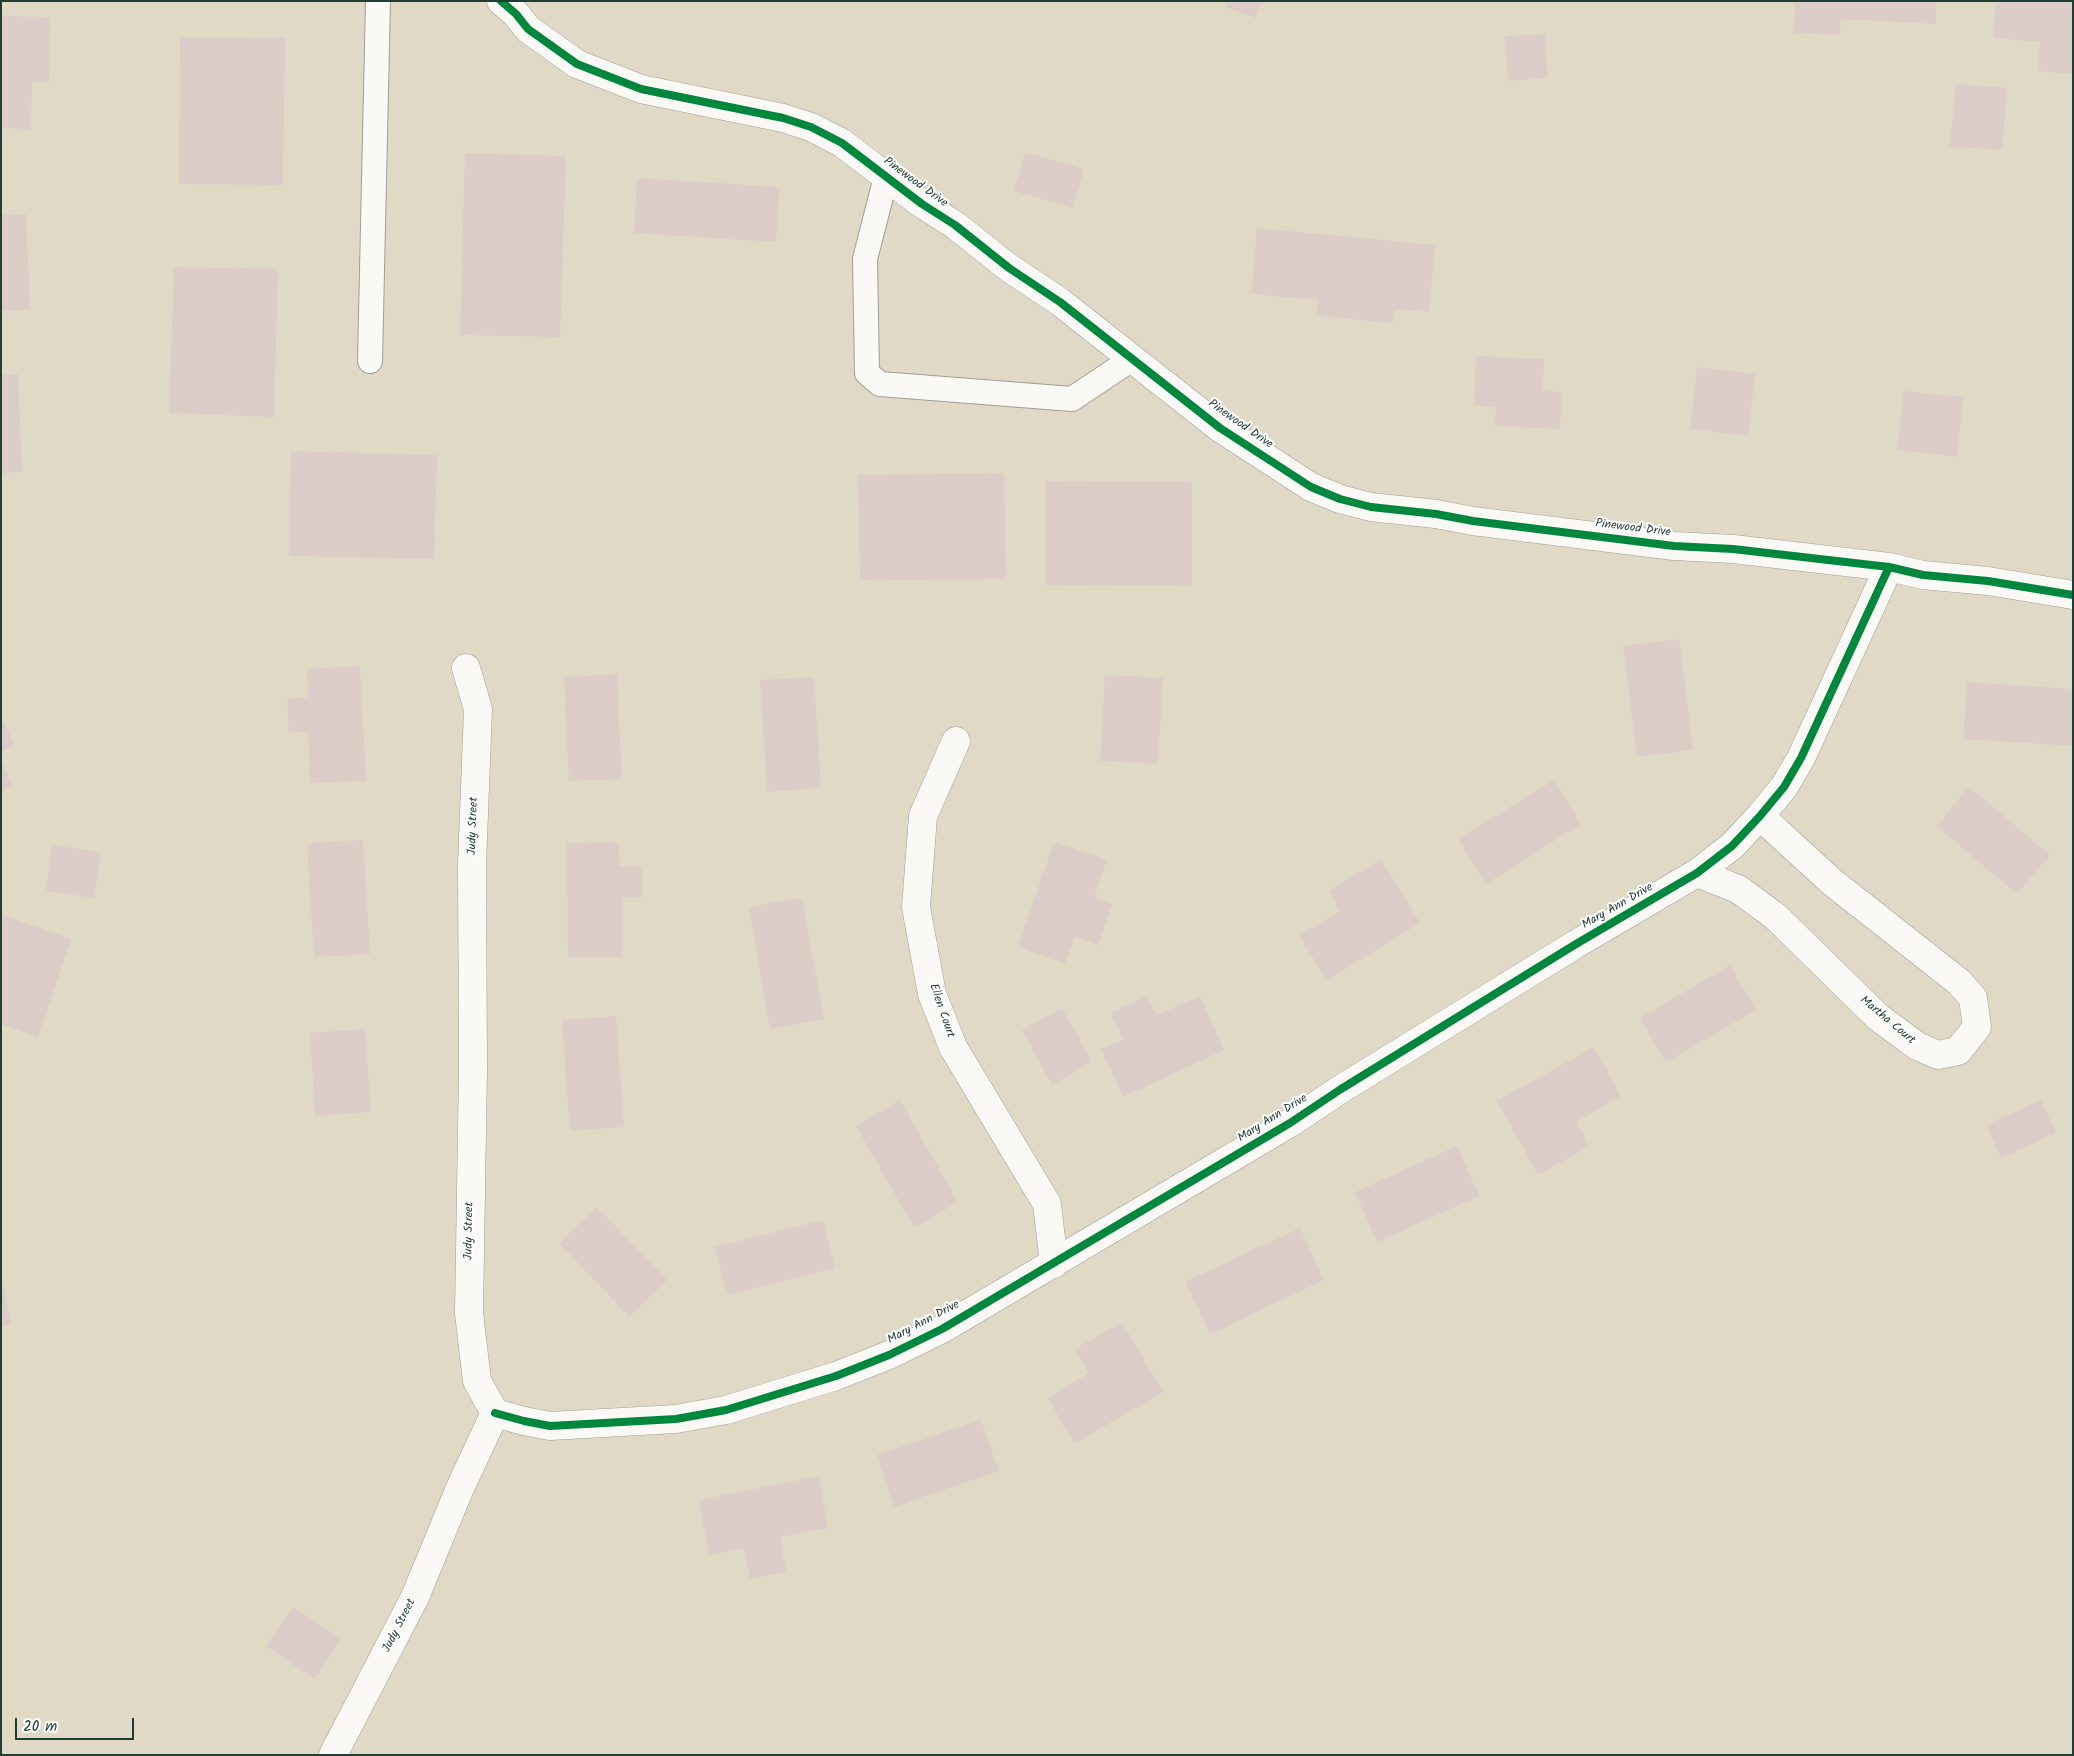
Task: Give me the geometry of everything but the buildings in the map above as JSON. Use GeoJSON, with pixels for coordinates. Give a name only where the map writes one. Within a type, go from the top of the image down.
{"type":"FeatureCollection","features":[{"type":"Feature","properties":{"kind":"street","name":"Pinewood Drive"},"geometry":{"type":"LineString","coordinates":[[501,1],[516,14],[528,29],[577,64],[641,89],[783,118],[812,127],[842,143],[922,204],[955,225],[1009,268],[1060,302],[1220,428],[1311,487],[1340,499],[1371,507],[1436,514],[1483,523],[1674,546],[1733,549],[1889,567],[1923,575],[1988,582],[2073,595]]}},
{"type":"Feature","properties":{"kind":"street","name":"Mary Ann Drive"},"geometry":{"type":"LineString","coordinates":[[494,1412],[550,1426],[676,1419],[726,1410],[836,1376],[889,1355],[942,1329],[1054,1264],[1088,1241],[1290,1124],[1340,1089],[1576,944],[1697,873],[1732,846],[1784,787],[1801,758],[1889,567]]}},
{"type":"Feature","properties":{"kind":"street","name":"Judy Street"},"geometry":{"type":"LineString","coordinates":[[333,1755],[415,1597],[494,1412],[477,1381],[469,1313],[473,1068],[472,865],[478,709],[466,668]]}},
{"type":"Feature","properties":{"kind":"street","name":"Ellen Court"},"geometry":{"type":"LineString","coordinates":[[956,740],[923,816],[916,907],[932,994],[953,1047],[1047,1204],[1054,1264]]}},
{"type":"Feature","properties":{"kind":"street","name":"Martha Court"},"geometry":{"type":"LineString","coordinates":[[1697,873],[1738,889],[1776,917],[1878,1017],[1916,1046],[1938,1055],[1958,1051],[1977,1027],[1973,998],[1960,982],[1832,882],[1760,816]]}},
{"type":"Feature","properties":{"kind":"lane"},"geometry":{"type":"LineString","coordinates":[[370,361],[378,1]]}},
{"type":"Feature","properties":{"kind":"lane"},"geometry":{"type":"LineString","coordinates":[[886,177],[865,259],[867,373],[880,384],[1072,399],[1132,359]]}},
{"type":"Feature","properties":{"kind":"cycle path"},"geometry":{"type":"LineString","coordinates":[[501,1],[516,14],[528,29],[577,64],[641,89],[783,118],[811,127],[842,143],[922,204],[955,225],[1009,268],[1060,302],[1220,428],[1311,487],[1340,499],[1371,507],[1436,514],[1473,521],[1674,546],[1733,549],[1889,567],[1923,575],[1988,581],[2073,595]]}},
{"type":"Feature","properties":{"kind":"cycle path"},"geometry":{"type":"LineString","coordinates":[[495,1413],[550,1426],[676,1419],[726,1410],[836,1376],[889,1355],[942,1329],[1290,1123],[1341,1089],[1576,944],[1697,873],[1732,846],[1784,787],[1801,758],[1889,567]]}}]}
